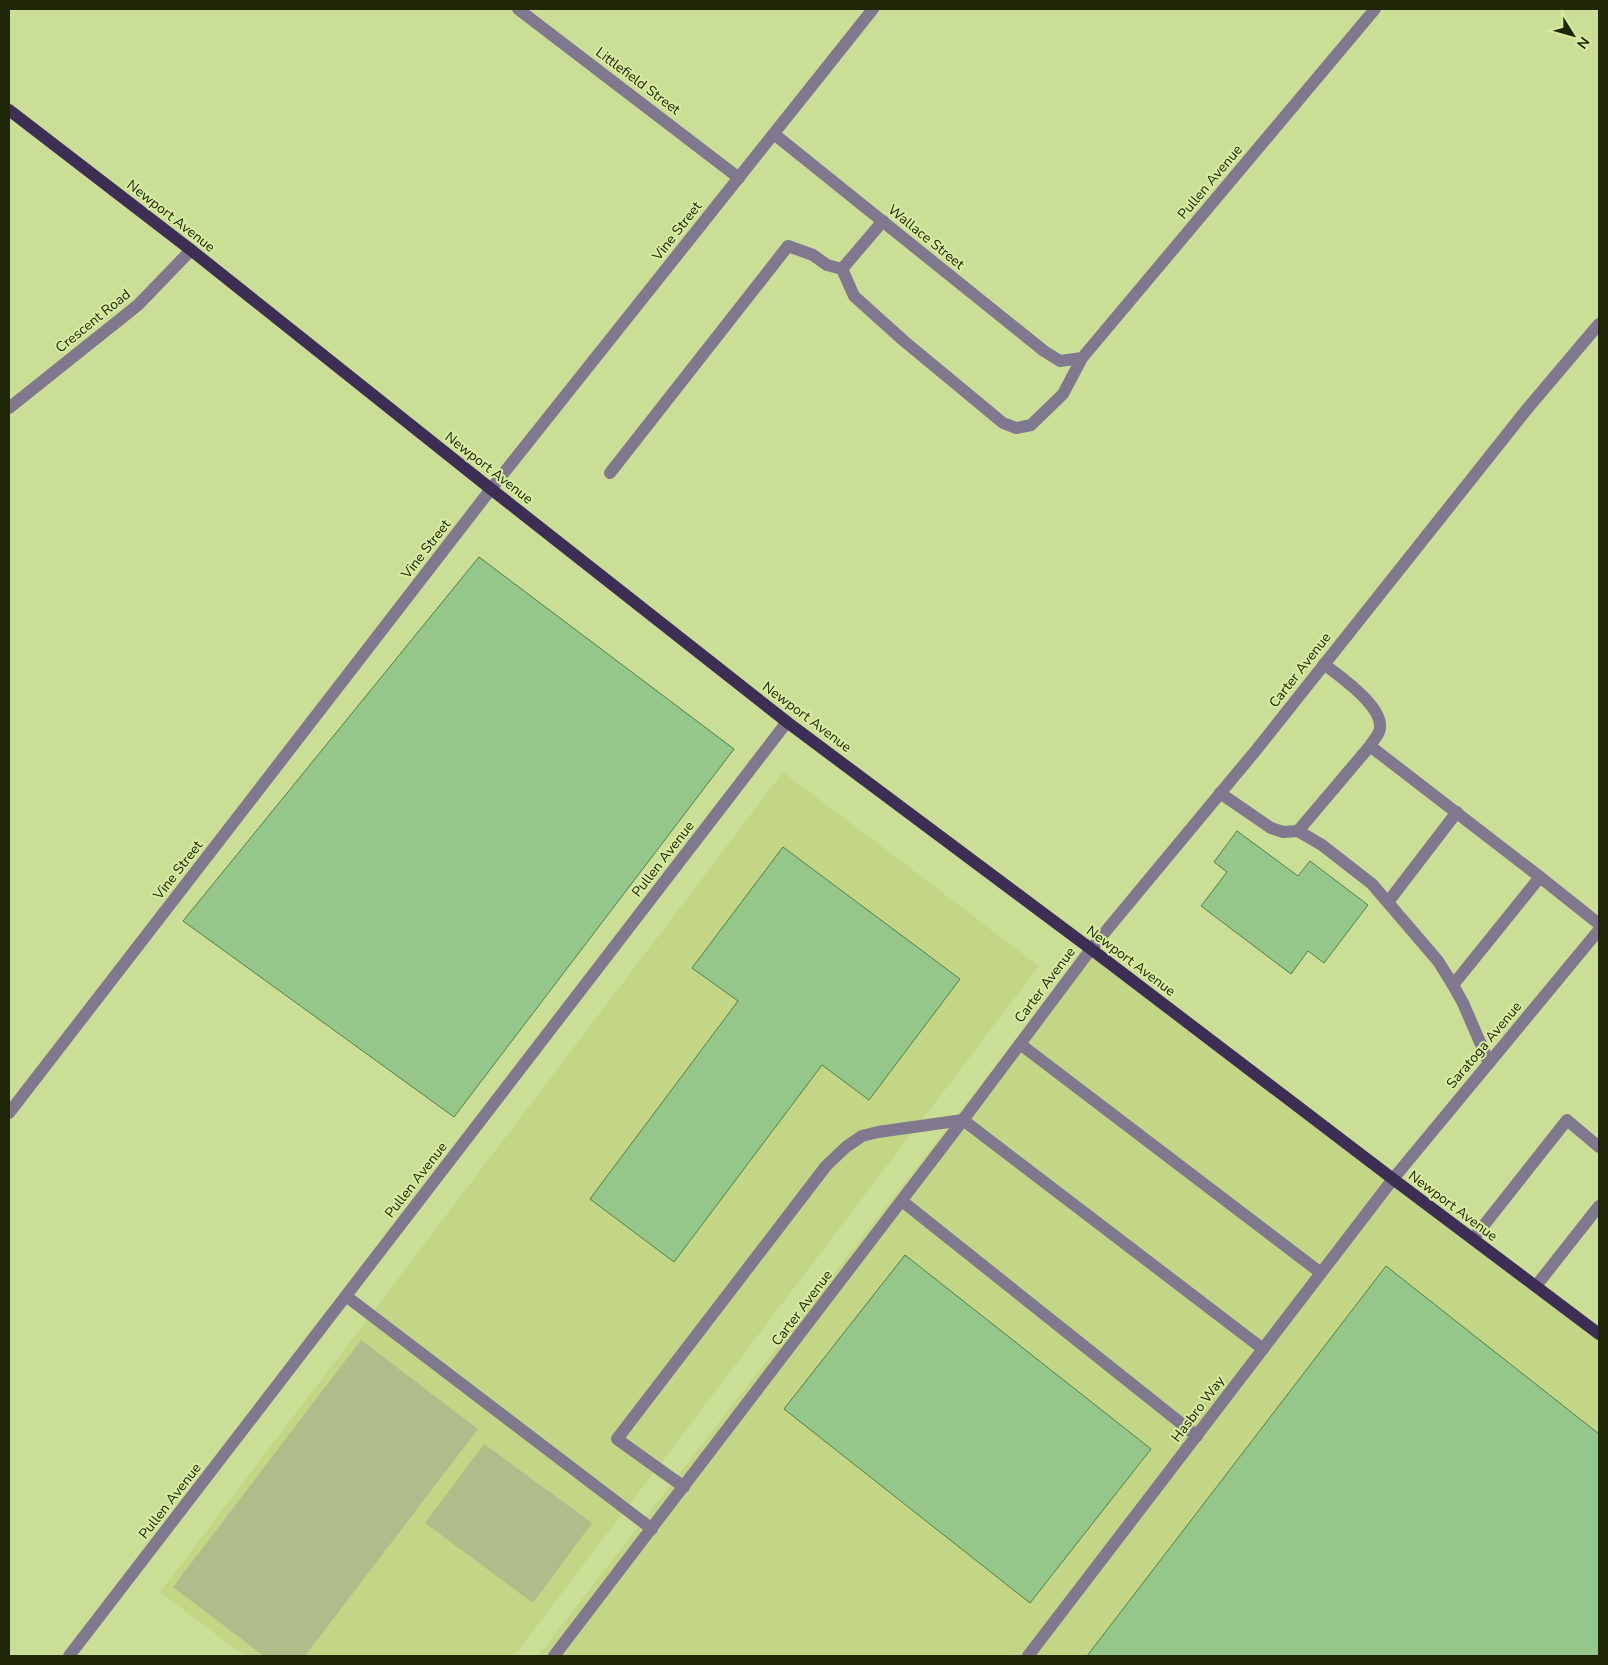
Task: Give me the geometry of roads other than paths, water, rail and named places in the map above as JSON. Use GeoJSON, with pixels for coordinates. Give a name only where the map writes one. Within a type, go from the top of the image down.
{"type":"FeatureCollection","features":[{"type":"Feature","properties":{"kind":"main road","name":"Newport Avenue"},"geometry":{"type":"LineString","coordinates":[[9,110],[191,250],[787,722],[1091,949],[1599,1334]]}},
{"type":"Feature","properties":{"kind":"street","name":"Littlefield Street"},"geometry":{"type":"LineString","coordinates":[[518,9],[739,178]]}},
{"type":"Feature","properties":{"kind":"street","name":"Vine Street"},"geometry":{"type":"LineString","coordinates":[[9,1113],[491,489],[873,9]]}},
{"type":"Feature","properties":{"kind":"street","name":"Pullen Avenue"},"geometry":{"type":"LineString","coordinates":[[842,269],[854,296],[904,341],[1003,423],[1016,428],[1031,425],[1063,394],[1082,358],[1375,9]]}},
{"type":"Feature","properties":{"kind":"street","name":"Wallace Street"},"geometry":{"type":"LineString","coordinates":[[774,134],[1044,351],[1060,361],[1082,358]]}},
{"type":"Feature","properties":{"kind":"street"},"geometry":{"type":"LineString","coordinates":[[610,473],[788,246],[813,255],[827,265],[842,269],[883,221]]}},
{"type":"Feature","properties":{"kind":"street","name":"Crescent Road"},"geometry":{"type":"LineString","coordinates":[[9,408],[138,306],[191,250]]}},
{"type":"Feature","properties":{"kind":"street","name":"Carter Avenue"},"geometry":{"type":"LineString","coordinates":[[554,1656],[902,1201],[1091,949],[1324,664],[1527,408],[1599,324]]}},
{"type":"Feature","properties":{"kind":"street"},"geometry":{"type":"LineString","coordinates":[[1298,831],[1370,746],[1379,732],[1380,721],[1369,702],[1324,664]]}},
{"type":"Feature","properties":{"kind":"street","name":"Pullen Avenue"},"geometry":{"type":"LineString","coordinates":[[69,1656],[787,722]]}},
{"type":"Feature","properties":{"kind":"street"},"geometry":{"type":"LineString","coordinates":[[1370,746],[1599,924]]}},
{"type":"Feature","properties":{"kind":"street"},"geometry":{"type":"LineString","coordinates":[[1220,793],[1271,828],[1284,832],[1298,831],[1322,845],[1372,884],[1438,961],[1454,984],[1489,1063]]}},
{"type":"Feature","properties":{"kind":"street"},"geometry":{"type":"LineString","coordinates":[[1388,902],[1457,812]]}},
{"type":"Feature","properties":{"kind":"street"},"geometry":{"type":"LineString","coordinates":[[1454,984],[1540,877]]}},
{"type":"Feature","properties":{"kind":"street","name":"Saratoga Avenue"},"geometry":{"type":"LineString","coordinates":[[1393,1179],[1599,930]]}},
{"type":"Feature","properties":{"kind":"street"},"geometry":{"type":"LineString","coordinates":[[1020,1044],[1321,1273]]}},
{"type":"Feature","properties":{"kind":"street"},"geometry":{"type":"LineString","coordinates":[[684,1487],[617,1439],[826,1166],[846,1147],[862,1136],[878,1132],[963,1120],[1263,1349]]}},
{"type":"Feature","properties":{"kind":"street"},"geometry":{"type":"LineString","coordinates":[[1473,1239],[1567,1120],[1599,1147]]}},
{"type":"Feature","properties":{"kind":"street","name":"Hasbro Way"},"geometry":{"type":"LineString","coordinates":[[1028,1656],[1393,1179]]}},
{"type":"Feature","properties":{"kind":"street"},"geometry":{"type":"LineString","coordinates":[[902,1201],[1197,1436]]}},
{"type":"Feature","properties":{"kind":"street"},"geometry":{"type":"LineString","coordinates":[[1536,1286],[1599,1206]]}},
{"type":"Feature","properties":{"kind":"street"},"geometry":{"type":"LineString","coordinates":[[346,1296],[652,1529]]}}]}
